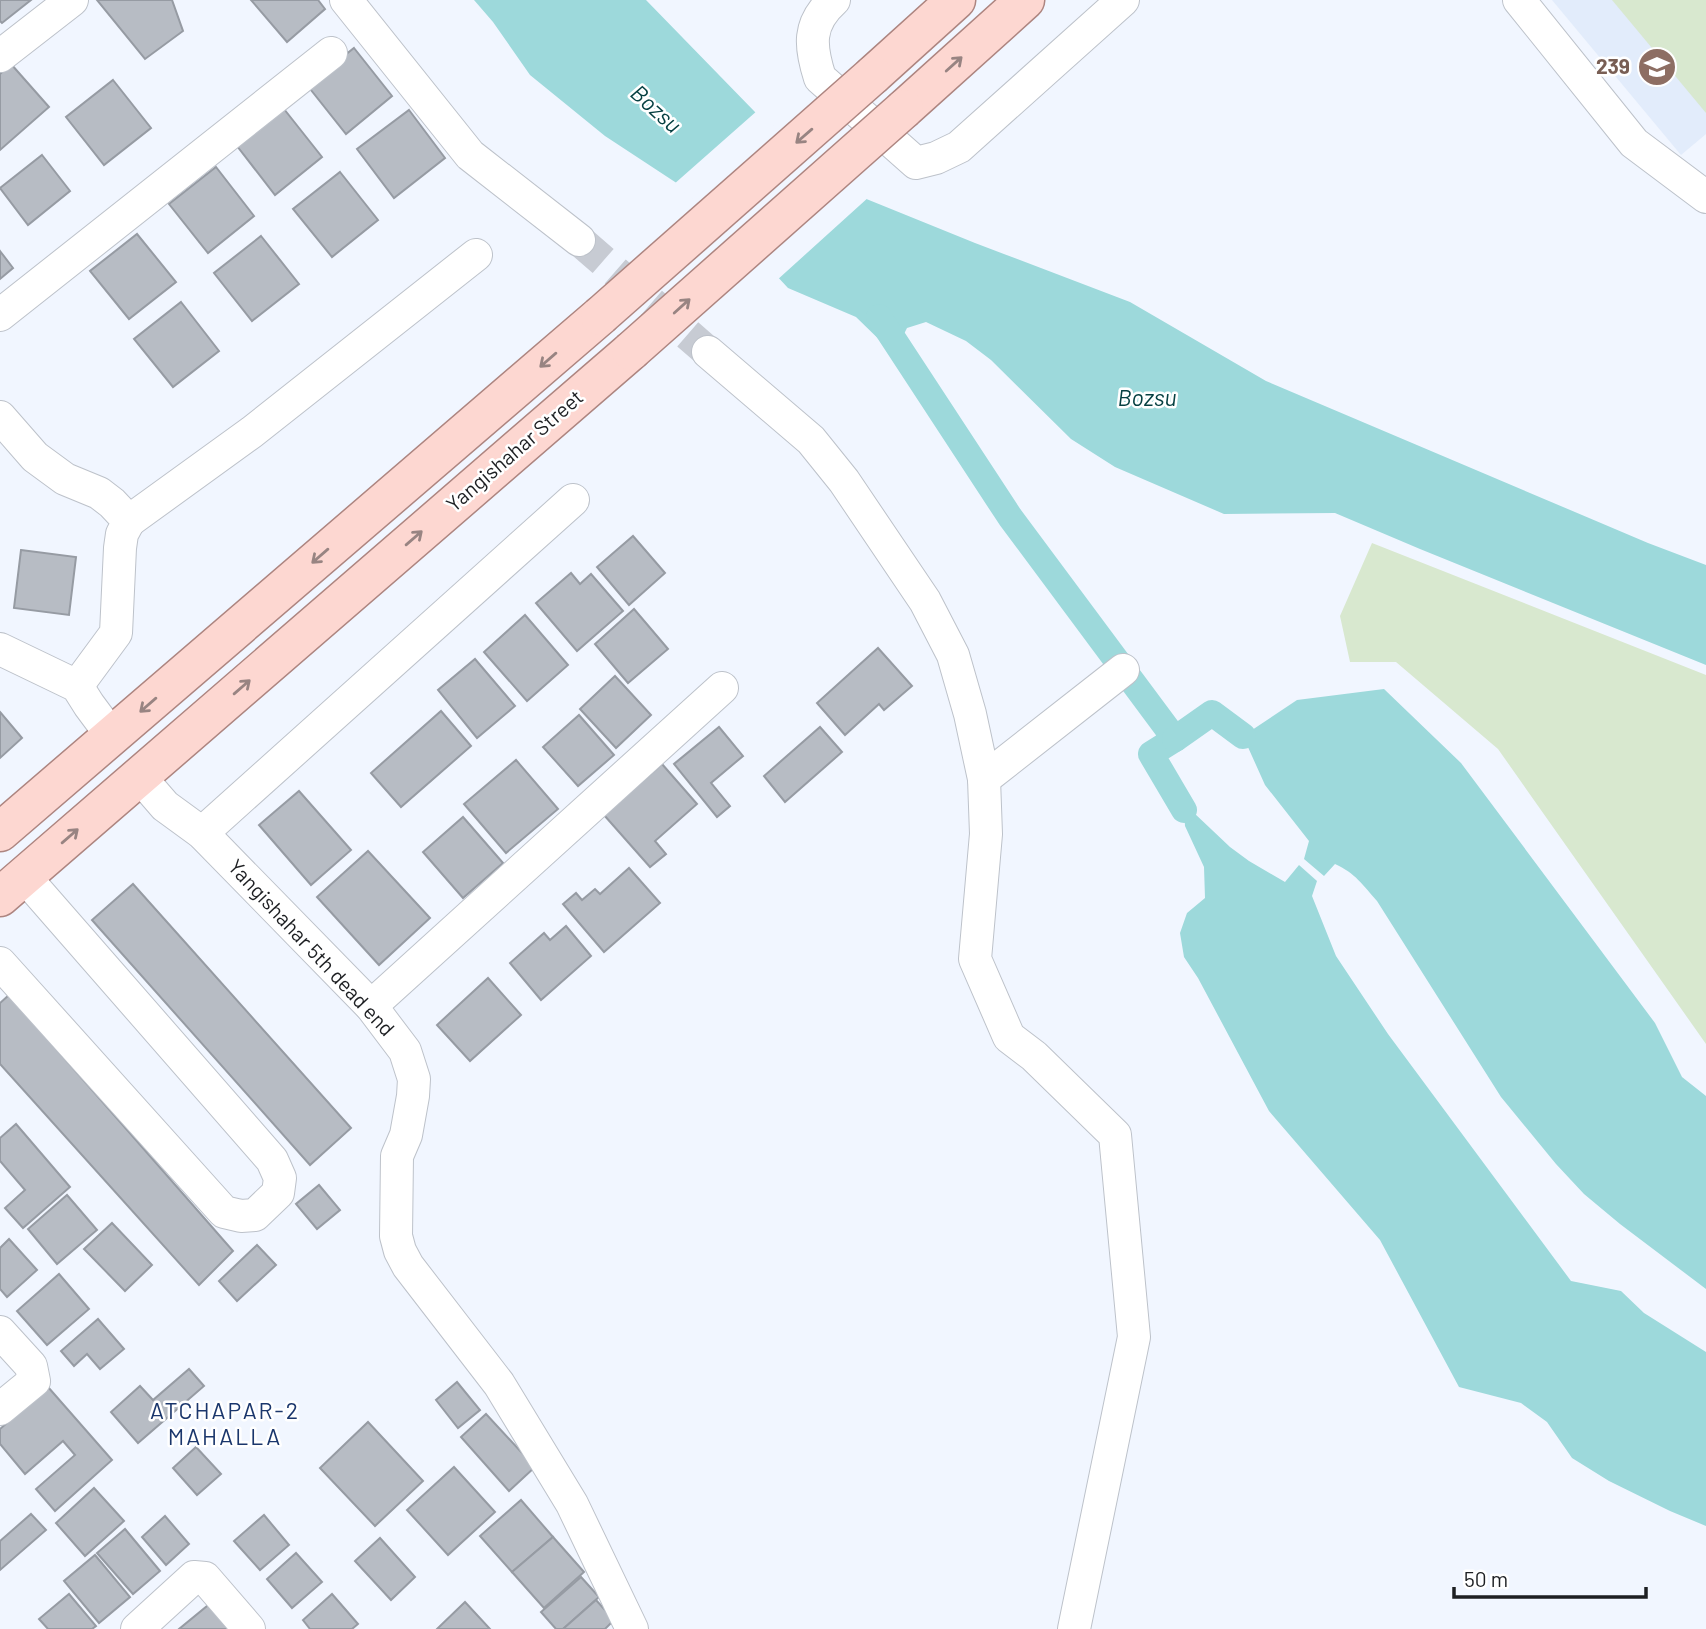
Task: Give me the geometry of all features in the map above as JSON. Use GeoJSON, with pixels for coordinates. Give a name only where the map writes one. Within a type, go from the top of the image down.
{"type":"FeatureCollection","features":[{"type":"Feature","properties":{"kind":"main road"},"geometry":{"type":"LineString","coordinates":[[0,832],[600,316],[956,0]]}},
{"type":"Feature","properties":{"kind":"main road","name":"Yangishahar Street"},"geometry":{"type":"LineString","coordinates":[[12,886],[631,351],[1026,0]]}},
{"type":"Feature","properties":{"kind":"street"},"geometry":{"type":"LineString","coordinates":[[0,56],[72,0]]}},
{"type":"Feature","properties":{"kind":"street"},"geometry":{"type":"LineString","coordinates":[[346,0],[470,155],[579,240]]}},
{"type":"Feature","properties":{"kind":"street"},"geometry":{"type":"LineString","coordinates":[[834,0],[823,9],[812,30],[815,63],[820,78],[916,163],[959,148],[1123,0]]}},
{"type":"Feature","properties":{"kind":"street"},"geometry":{"type":"LineString","coordinates":[[1519,0],[1634,143],[1706,197]]}},
{"type":"Feature","properties":{"kind":"street"},"geometry":{"type":"LineString","coordinates":[[0,315],[331,53]]}},
{"type":"Feature","properties":{"kind":"street"},"geometry":{"type":"LineString","coordinates":[[77,686],[110,643],[118,627],[120,548],[122,534],[129,521],[252,432],[476,255]]}},
{"type":"Feature","properties":{"kind":"street"},"geometry":{"type":"LineString","coordinates":[[708,352],[811,440],[844,481],[925,601],[953,655],[970,714],[984,779],[986,834],[975,959],[1009,1037],[1034,1056],[1115,1135],[1134,1337],[1074,1629]]}},
{"type":"Feature","properties":{"kind":"street"},"geometry":{"type":"LineString","coordinates":[[0,416],[35,457],[65,479],[99,493],[129,521]]}},
{"type":"Feature","properties":{"kind":"street"},"geometry":{"type":"LineString","coordinates":[[202,833],[573,500]]}},
{"type":"Feature","properties":{"kind":"street"},"geometry":{"type":"LineString","coordinates":[[0,649],[77,686],[112,736]]}},
{"type":"Feature","properties":{"kind":"street"},"geometry":{"type":"LineString","coordinates":[[984,779],[1123,670]]}},
{"type":"Feature","properties":{"kind":"street"},"geometry":{"type":"LineString","coordinates":[[371,1006],[722,688]]}},
{"type":"Feature","properties":{"kind":"street","name":"Yangishahar 5th dead end"},"geometry":{"type":"LineString","coordinates":[[139,776],[165,806],[202,833],[371,1006],[405,1051],[414,1079],[407,1135],[397,1156],[396,1236],[400,1251],[408,1266],[499,1384],[572,1504],[632,1629]]}},
{"type":"Feature","properties":{"kind":"street"},"geometry":{"type":"LineString","coordinates":[[0,963],[225,1212],[241,1216],[255,1215],[278,1193],[280,1178],[272,1160],[12,886]]}},
{"type":"Feature","properties":{"kind":"street"},"geometry":{"type":"LineString","coordinates":[[0,1332],[31,1366],[34,1381],[0,1409]]}},
{"type":"Feature","properties":{"kind":"street"},"geometry":{"type":"LineString","coordinates":[[137,1629],[194,1577],[205,1578],[249,1629]]}},
{"type":"Feature","properties":{"kind":"shaded area","name":"239"},"geometry":{"type":"Polygon","coordinates":[[[1552,0],[1706,0],[1706,134],[1681,155],[1552,0]]]}},
{"type":"Feature","properties":{"kind":"green space"},"geometry":{"type":"Polygon","coordinates":[[[1612,0],[1706,0],[1706,113],[1612,0]]]}},
{"type":"Feature","properties":{"kind":"green space"},"geometry":{"type":"Polygon","coordinates":[[[1372,543],[1706,675],[1706,1044],[1498,749],[1396,662],[1350,662],[1340,616],[1372,543]]]}},
{"type":"Feature","properties":{"kind":"water","name":"Bozsu"},"geometry":{"type":"Polygon","coordinates":[[[474,0],[646,0],[822,181],[1130,302],[1266,381],[1706,565],[1706,665],[1335,513],[1224,514],[1115,467],[1071,439],[991,360],[966,341],[926,322],[907,328],[894,354],[856,317],[788,288],[707,203],[605,136],[530,75],[474,0]]]}},
{"type":"Feature","properties":{"kind":"water"},"geometry":{"type":"Polygon","coordinates":[[[1384,689],[1461,763],[1655,1023],[1682,1077],[1706,1096],[1706,1289],[1584,1194],[1556,1164],[1501,1097],[1377,901],[1363,885],[1348,871],[1335,864],[1324,876],[1304,859],[1309,841],[1265,785],[1243,736],[1297,700],[1384,689]]]}},
{"type":"Feature","properties":{"kind":"water"},"geometry":{"type":"Polygon","coordinates":[[[1184,810],[1193,812],[1249,861],[1285,882],[1299,865],[1317,881],[1312,896],[1336,956],[1388,1034],[1571,1281],[1621,1291],[1644,1313],[1706,1352],[1706,1526],[1609,1481],[1572,1458],[1547,1422],[1521,1403],[1459,1387],[1380,1240],[1269,1111],[1198,978],[1184,957],[1180,933],[1187,913],[1205,898],[1204,867],[1185,826],[1184,810]]]}},
{"type":"Feature","properties":{"kind":"pier"},"geometry":{"type":"Polygon","coordinates":[[[758,110],[824,178],[870,196],[776,281],[735,235],[704,206],[673,185],[758,110]]]}},
{"type":"Feature","properties":{"kind":"building"},"geometry":{"type":"Polygon","coordinates":[[[0,0],[31,0],[2,23],[0,0]]]}},
{"type":"Feature","properties":{"kind":"building"},"geometry":{"type":"Polygon","coordinates":[[[97,0],[172,0],[183,31],[145,59],[97,0]]]}},
{"type":"Feature","properties":{"kind":"building"},"geometry":{"type":"Polygon","coordinates":[[[251,0],[318,0],[325,9],[287,42],[251,0]]]}},
{"type":"Feature","properties":{"kind":"building"},"geometry":{"type":"Polygon","coordinates":[[[354,48],[392,96],[346,134],[307,85],[354,48]]]}},
{"type":"Feature","properties":{"kind":"building"},"geometry":{"type":"Polygon","coordinates":[[[11,64],[49,107],[0,150],[0,74],[11,64]]]}},
{"type":"Feature","properties":{"kind":"building"},"geometry":{"type":"Polygon","coordinates":[[[113,80],[151,128],[104,165],[66,117],[113,80]]]}},
{"type":"Feature","properties":{"kind":"building"},"geometry":{"type":"Polygon","coordinates":[[[284,109],[322,157],[275,195],[237,146],[284,109]]]}},
{"type":"Feature","properties":{"kind":"building"},"geometry":{"type":"Polygon","coordinates":[[[409,110],[445,158],[394,198],[357,149],[409,110]]]}},
{"type":"Feature","properties":{"kind":"building"},"geometry":{"type":"Polygon","coordinates":[[[42,155],[70,191],[28,225],[0,188],[42,155]]]}},
{"type":"Feature","properties":{"kind":"building"},"geometry":{"type":"Polygon","coordinates":[[[216,167],[254,216],[208,253],[169,204],[216,167]]]}},
{"type":"Feature","properties":{"kind":"building"},"geometry":{"type":"Polygon","coordinates":[[[340,172],[378,220],[332,257],[293,209],[340,172]]]}},
{"type":"Feature","properties":{"kind":"building"},"geometry":{"type":"Polygon","coordinates":[[[137,234],[176,282],[129,319],[90,271],[137,234]]]}},
{"type":"Feature","properties":{"kind":"building"},"geometry":{"type":"Polygon","coordinates":[[[261,236],[299,284],[252,321],[214,273],[261,236]]]}},
{"type":"Feature","properties":{"kind":"building"},"geometry":{"type":"Polygon","coordinates":[[[0,251],[13,268],[0,279],[0,251]]]}},
{"type":"Feature","properties":{"kind":"building"},"geometry":{"type":"Polygon","coordinates":[[[181,302],[219,351],[173,387],[134,339],[181,302]]]}},
{"type":"Feature","properties":{"kind":"building"},"geometry":{"type":"Polygon","coordinates":[[[633,536],[665,573],[629,605],[597,567],[633,536]]]}},
{"type":"Feature","properties":{"kind":"building"},"geometry":{"type":"Polygon","coordinates":[[[21,550],[76,557],[69,615],[14,608],[21,550]]]}},
{"type":"Feature","properties":{"kind":"building"},"geometry":{"type":"Polygon","coordinates":[[[571,573],[580,584],[591,574],[623,611],[577,651],[536,603],[571,573]]]}},
{"type":"Feature","properties":{"kind":"building"},"geometry":{"type":"Polygon","coordinates":[[[634,609],[668,649],[628,683],[595,644],[634,609]]]}},
{"type":"Feature","properties":{"kind":"building"},"geometry":{"type":"Polygon","coordinates":[[[525,615],[568,665],[527,701],[484,652],[525,615]]]}},
{"type":"Feature","properties":{"kind":"building"},"geometry":{"type":"Polygon","coordinates":[[[878,648],[912,686],[884,710],[879,704],[845,735],[817,703],[878,648]]]}},
{"type":"Feature","properties":{"kind":"building"},"geometry":{"type":"Polygon","coordinates":[[[475,659],[515,706],[477,738],[438,690],[475,659]]]}},
{"type":"Feature","properties":{"kind":"building"},"geometry":{"type":"Polygon","coordinates":[[[615,676],[651,715],[616,748],[580,709],[615,676]]]}},
{"type":"Feature","properties":{"kind":"building"},"geometry":{"type":"Polygon","coordinates":[[[441,711],[471,746],[401,807],[371,773],[441,711]]]}},
{"type":"Feature","properties":{"kind":"building"},"geometry":{"type":"Polygon","coordinates":[[[0,712],[22,738],[0,758],[0,712]]]}},
{"type":"Feature","properties":{"kind":"building"},"geometry":{"type":"Polygon","coordinates":[[[579,715],[614,755],[578,786],[543,747],[579,715]]]}},
{"type":"Feature","properties":{"kind":"building"},"geometry":{"type":"Polygon","coordinates":[[[719,727],[743,756],[711,783],[730,806],[717,817],[674,764],[719,727]]]}},
{"type":"Feature","properties":{"kind":"building"},"geometry":{"type":"Polygon","coordinates":[[[820,727],[842,752],[785,802],[764,776],[820,727]]]}},
{"type":"Feature","properties":{"kind":"building"},"geometry":{"type":"Polygon","coordinates":[[[516,760],[558,809],[506,853],[464,804],[516,760]]]}},
{"type":"Feature","properties":{"kind":"building"},"geometry":{"type":"Polygon","coordinates":[[[662,764],[697,804],[655,841],[666,854],[650,867],[604,815],[662,764]]]}},
{"type":"Feature","properties":{"kind":"building"},"geometry":{"type":"Polygon","coordinates":[[[299,791],[351,850],[311,885],[259,825],[299,791]]]}},
{"type":"Feature","properties":{"kind":"building"},"geometry":{"type":"Polygon","coordinates":[[[463,817],[503,863],[463,898],[423,852],[463,817]]]}},
{"type":"Feature","properties":{"kind":"building"},"geometry":{"type":"Polygon","coordinates":[[[368,851],[430,918],[379,965],[317,897],[368,851]]]}},
{"type":"Feature","properties":{"kind":"building"},"geometry":{"type":"Polygon","coordinates":[[[629,868],[660,903],[604,952],[563,904],[576,893],[582,900],[595,889],[600,894],[629,868]]]}},
{"type":"Feature","properties":{"kind":"building"},"geometry":{"type":"Polygon","coordinates":[[[133,884],[351,1128],[310,1165],[92,920],[133,884]]]}},
{"type":"Feature","properties":{"kind":"building"},"geometry":{"type":"Polygon","coordinates":[[[566,926],[591,956],[541,1000],[510,963],[544,933],[550,940],[566,926]]]}},
{"type":"Feature","properties":{"kind":"building"},"geometry":{"type":"Polygon","coordinates":[[[488,978],[521,1015],[470,1061],[437,1025],[488,978]]]}},
{"type":"Feature","properties":{"kind":"building"},"geometry":{"type":"Polygon","coordinates":[[[9,995],[233,1251],[199,1285],[0,1064],[0,1003],[9,995]]]}},
{"type":"Feature","properties":{"kind":"building"},"geometry":{"type":"Polygon","coordinates":[[[16,1124],[70,1187],[23,1228],[5,1208],[25,1190],[0,1161],[0,1138],[16,1124]]]}},
{"type":"Feature","properties":{"kind":"building"},"geometry":{"type":"Polygon","coordinates":[[[319,1185],[340,1210],[317,1229],[296,1204],[319,1185]]]}},
{"type":"Feature","properties":{"kind":"building"},"geometry":{"type":"Polygon","coordinates":[[[67,1195],[97,1230],[57,1264],[28,1229],[67,1195]]]}},
{"type":"Feature","properties":{"kind":"building"},"geometry":{"type":"Polygon","coordinates":[[[112,1223],[152,1265],[125,1291],[84,1249],[112,1223]]]}},
{"type":"Feature","properties":{"kind":"building"},"geometry":{"type":"Polygon","coordinates":[[[9,1239],[37,1270],[7,1297],[0,1289],[0,1248],[9,1239]]]}},
{"type":"Feature","properties":{"kind":"building"},"geometry":{"type":"Polygon","coordinates":[[[257,1245],[276,1265],[237,1301],[219,1281],[257,1245]]]}},
{"type":"Feature","properties":{"kind":"building"},"geometry":{"type":"Polygon","coordinates":[[[59,1274],[89,1309],[47,1345],[17,1311],[59,1274]]]}},
{"type":"Feature","properties":{"kind":"building"},"geometry":{"type":"Polygon","coordinates":[[[98,1319],[124,1349],[100,1369],[87,1354],[74,1366],[61,1351],[98,1319]]]}},
{"type":"Feature","properties":{"kind":"building"},"geometry":{"type":"Polygon","coordinates":[[[189,1369],[204,1386],[138,1443],[111,1412],[140,1386],[153,1400],[189,1369]]]}},
{"type":"Feature","properties":{"kind":"building"},"geometry":{"type":"Polygon","coordinates":[[[457,1382],[480,1410],[458,1428],[436,1400],[457,1382]]]}},
{"type":"Feature","properties":{"kind":"building"},"geometry":{"type":"Polygon","coordinates":[[[48,1387],[112,1460],[55,1511],[36,1489],[75,1455],[63,1441],[25,1474],[0,1444],[0,1429],[48,1387]]]}},
{"type":"Feature","properties":{"kind":"building"},"geometry":{"type":"Polygon","coordinates":[[[486,1414],[535,1467],[509,1491],[461,1437],[486,1414]]]}},
{"type":"Feature","properties":{"kind":"building"},"geometry":{"type":"Polygon","coordinates":[[[368,1422],[423,1481],[375,1526],[320,1468],[368,1422]]]}},
{"type":"Feature","properties":{"kind":"building"},"geometry":{"type":"Polygon","coordinates":[[[196,1447],[221,1474],[197,1495],[173,1468],[196,1447]]]}},
{"type":"Feature","properties":{"kind":"building"},"geometry":{"type":"Polygon","coordinates":[[[454,1467],[495,1512],[448,1555],[407,1510],[454,1467]]]}},
{"type":"Feature","properties":{"kind":"building"},"geometry":{"type":"Polygon","coordinates":[[[94,1488],[124,1521],[85,1556],[56,1523],[94,1488]]]}},
{"type":"Feature","properties":{"kind":"building"},"geometry":{"type":"Polygon","coordinates":[[[521,1500],[553,1537],[512,1572],[480,1536],[521,1500]]]}},
{"type":"Feature","properties":{"kind":"building"},"geometry":{"type":"Polygon","coordinates":[[[31,1514],[46,1530],[0,1570],[0,1541],[31,1514]]]}},
{"type":"Feature","properties":{"kind":"building"},"geometry":{"type":"Polygon","coordinates":[[[264,1515],[289,1545],[260,1570],[234,1541],[264,1515]]]}},
{"type":"Feature","properties":{"kind":"building"},"geometry":{"type":"Polygon","coordinates":[[[165,1516],[189,1544],[166,1565],[142,1537],[165,1516]]]}},
{"type":"Feature","properties":{"kind":"building"},"geometry":{"type":"Polygon","coordinates":[[[125,1529],[160,1571],[133,1594],[97,1553],[125,1529]]]}},
{"type":"Feature","properties":{"kind":"building"},"geometry":{"type":"Polygon","coordinates":[[[553,1537],[584,1572],[544,1608],[512,1572],[553,1537]]]}},
{"type":"Feature","properties":{"kind":"building"},"geometry":{"type":"Polygon","coordinates":[[[380,1538],[415,1577],[391,1600],[355,1561],[380,1538]]]}},
{"type":"Feature","properties":{"kind":"building"},"geometry":{"type":"Polygon","coordinates":[[[296,1553],[322,1582],[292,1608],[267,1579],[296,1553]]]}},
{"type":"Feature","properties":{"kind":"building"},"geometry":{"type":"Polygon","coordinates":[[[95,1555],[130,1597],[99,1623],[64,1581],[95,1555]]]}},
{"type":"Feature","properties":{"kind":"building"},"geometry":{"type":"Polygon","coordinates":[[[581,1577],[599,1597],[563,1629],[556,1629],[541,1612],[581,1577]]]}},
{"type":"Feature","properties":{"kind":"building"},"geometry":{"type":"Polygon","coordinates":[[[69,1594],[96,1626],[92,1629],[48,1629],[39,1619],[69,1594]]]}},
{"type":"Feature","properties":{"kind":"building"},"geometry":{"type":"Polygon","coordinates":[[[332,1594],[358,1624],[352,1629],[310,1629],[303,1620],[332,1594]]]}},
{"type":"Feature","properties":{"kind":"building"},"geometry":{"type":"Polygon","coordinates":[[[596,1600],[614,1620],[605,1629],[563,1629],[596,1600]]]}},
{"type":"Feature","properties":{"kind":"building"},"geometry":{"type":"Polygon","coordinates":[[[212,1602],[236,1629],[179,1629],[212,1602]]]}},
{"type":"Feature","properties":{"kind":"building"},"geometry":{"type":"Polygon","coordinates":[[[465,1602],[490,1629],[437,1629],[465,1602]]]}},
{"type":"Feature","properties":{"kind":"waterway"},"geometry":{"type":"LineString","coordinates":[[879,317],[1010,517],[1175,739],[1151,754],[1184,810]]}},
{"type":"Feature","properties":{"kind":"waterway"},"geometry":{"type":"LineString","coordinates":[[1175,739],[1212,713],[1243,736]]}},
{"type":"Feature","properties":{"kind":"tunnel"},"geometry":{"type":"LineString","coordinates":[[579,240],[708,352]]}},
{"type":"Feature","properties":{"kind":"place","name":"239"},"geometry":{"type":"Point","coordinates":[1657,67]}},
{"type":"Feature","properties":{"kind":"district","name":"ATCHAPAR-2 MAHALLA"},"geometry":{"type":"Point","coordinates":[225,1424]}}]}
